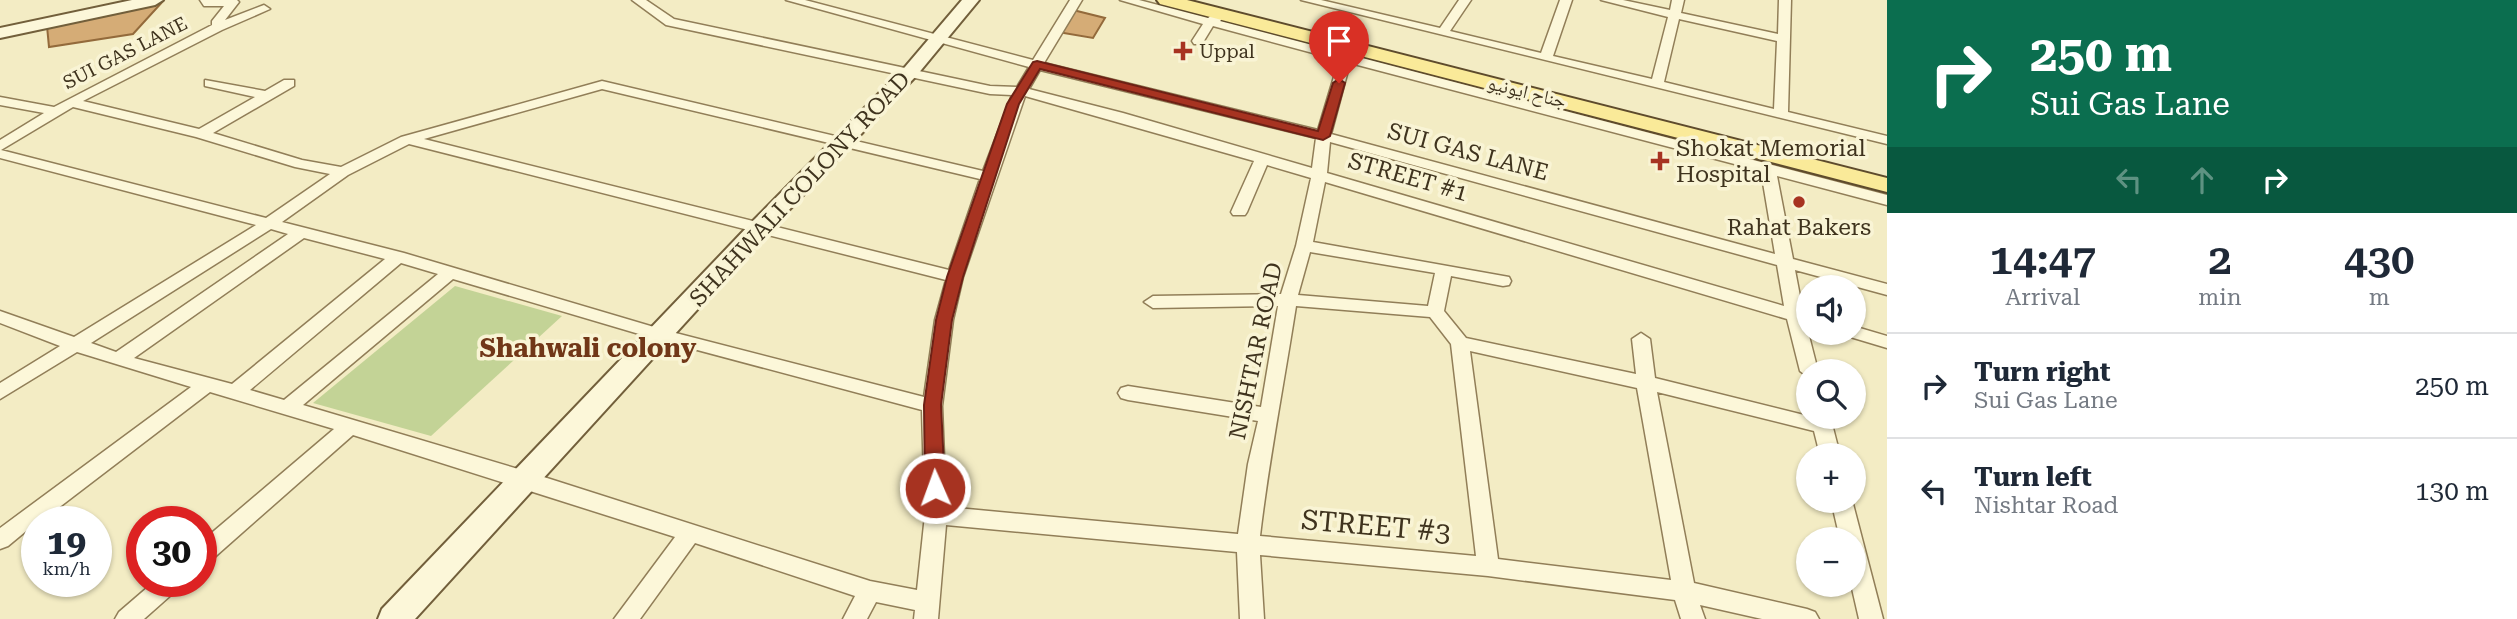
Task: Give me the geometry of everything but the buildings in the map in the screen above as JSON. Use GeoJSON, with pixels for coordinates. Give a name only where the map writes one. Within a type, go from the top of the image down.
{"type":"FeatureCollection","features":[{"type":"Feature","properties":{"kind":"main road"},"geometry":{"type":"LineString","coordinates":[[0,24],[120,0]]}},
{"type":"Feature","properties":{"kind":"main road"},"geometry":{"type":"LineString","coordinates":[[0,33],[155,0]]}},
{"type":"Feature","properties":{"kind":"main road","name":"SHAHWALI COLONY ROAD"},"geometry":{"type":"LineString","coordinates":[[394,619],[941,39],[971,0]]}},
{"type":"Feature","properties":{"kind":"main road","name":"جناح ایونیو"},"geometry":{"type":"LineString","coordinates":[[1166,0],[1887,173]]}},
{"type":"Feature","properties":{"kind":"main road","name":"جناح ایونیو"},"geometry":{"type":"LineString","coordinates":[[1214,12],[1508,93],[1887,186]]}},
{"type":"Feature","properties":{"kind":"street","name":"SUI GAS LANE"},"geometry":{"type":"LineString","coordinates":[[0,146],[71,102],[218,27],[218,21],[233,2],[208,4],[206,0]]}},
{"type":"Feature","properties":{"kind":"street","name":"STREET #1"},"geometry":{"type":"LineString","coordinates":[[638,0],[670,22],[911,71],[990,90],[1021,91],[1118,116],[1796,317]]}},
{"type":"Feature","properties":{"kind":"street","name":"SUI GAS LANE"},"geometry":{"type":"LineString","coordinates":[[792,0],[1037,65],[1323,136],[1887,290]]}},
{"type":"Feature","properties":{"kind":"street"},"geometry":{"type":"LineString","coordinates":[[0,317],[118,360],[235,392],[524,479],[926,611],[936,515],[932,405],[944,320],[955,277],[1013,104],[1076,0]]}},
{"type":"Feature","properties":{"kind":"street"},"geometry":{"type":"LineString","coordinates":[[1126,0],[1214,12],[1346,56],[1508,93],[1768,169],[1887,200]]}},
{"type":"Feature","properties":{"kind":"street"},"geometry":{"type":"LineString","coordinates":[[1307,0],[1329,2],[1443,33],[1887,140]]}},
{"type":"Feature","properties":{"kind":"street"},"geometry":{"type":"LineString","coordinates":[[1443,33],[1465,0]]}},
{"type":"Feature","properties":{"kind":"street"},"geometry":{"type":"LineString","coordinates":[[1546,57],[1566,0]]}},
{"type":"Feature","properties":{"kind":"street"},"geometry":{"type":"LineString","coordinates":[[1607,0],[1784,39]]}},
{"type":"Feature","properties":{"kind":"street"},"geometry":{"type":"LineString","coordinates":[[1657,85],[1678,0]]}},
{"type":"Feature","properties":{"kind":"street"},"geometry":{"type":"LineString","coordinates":[[1781,113],[1785,0]]}},
{"type":"Feature","properties":{"kind":"street"},"geometry":{"type":"LineString","coordinates":[[218,27],[264,9]]}},
{"type":"Feature","properties":{"kind":"street"},"geometry":{"type":"LineString","coordinates":[[1198,41],[1214,12]]}},
{"type":"Feature","properties":{"kind":"street","name":"NISHTAR ROAD"},"geometry":{"type":"LineString","coordinates":[[1252,619],[1248,544],[1258,464],[1269,416],[1288,300],[1320,177],[1323,136],[1346,56]]}},
{"type":"Feature","properties":{"kind":"street"},"geometry":{"type":"LineString","coordinates":[[210,83],[267,96]]}},
{"type":"Feature","properties":{"kind":"street"},"geometry":{"type":"LineString","coordinates":[[201,134],[289,83]]}},
{"type":"Feature","properties":{"kind":"street"},"geometry":{"type":"LineString","coordinates":[[0,392],[267,225],[343,172],[406,140],[602,85],[990,177]]}},
{"type":"Feature","properties":{"kind":"street"},"geometry":{"type":"LineString","coordinates":[[0,101],[55,111]]}},
{"type":"Feature","properties":{"kind":"street"},"geometry":{"type":"LineString","coordinates":[[71,102],[201,134],[300,164],[343,172]]}},
{"type":"Feature","properties":{"kind":"street"},"geometry":{"type":"LineString","coordinates":[[406,140],[423,141],[955,277]]}},
{"type":"Feature","properties":{"kind":"street"},"geometry":{"type":"LineString","coordinates":[[0,154],[398,257],[662,335],[932,405]]}},
{"type":"Feature","properties":{"kind":"street"},"geometry":{"type":"LineString","coordinates":[[1239,212],[1262,160]]}},
{"type":"Feature","properties":{"kind":"street"},"geometry":{"type":"LineString","coordinates":[[1768,169],[1784,261],[1796,301]]}},
{"type":"Feature","properties":{"kind":"street"},"geometry":{"type":"LineString","coordinates":[[118,360],[301,232]]}},
{"type":"Feature","properties":{"kind":"street"},"geometry":{"type":"LineString","coordinates":[[1304,246],[1503,281]]}},
{"type":"Feature","properties":{"kind":"street"},"geometry":{"type":"LineString","coordinates":[[235,392],[398,257]]}},
{"type":"Feature","properties":{"kind":"street"},"geometry":{"type":"LineString","coordinates":[[1435,312],[1444,269]]}},
{"type":"Feature","properties":{"kind":"street"},"geometry":{"type":"LineString","coordinates":[[287,408],[450,273]]}},
{"type":"Feature","properties":{"kind":"street"},"geometry":{"type":"LineString","coordinates":[[1153,302],[1288,300],[1435,312],[1460,344],[1488,567]]}},
{"type":"Feature","properties":{"kind":"street"},"geometry":{"type":"LineString","coordinates":[[1866,336],[1887,342]]}},
{"type":"Feature","properties":{"kind":"street"},"geometry":{"type":"LineString","coordinates":[[1641,339],[1646,383],[1684,591],[1693,619]]}},
{"type":"Feature","properties":{"kind":"street"},"geometry":{"type":"LineString","coordinates":[[1460,344],[1796,416]]}},
{"type":"Feature","properties":{"kind":"street"},"geometry":{"type":"LineString","coordinates":[[0,540],[207,384]]}},
{"type":"Feature","properties":{"kind":"street"},"geometry":{"type":"LineString","coordinates":[[1128,393],[1269,416]]}},
{"type":"Feature","properties":{"kind":"street"},"geometry":{"type":"LineString","coordinates":[[217,541],[349,427]]}},
{"type":"Feature","properties":{"kind":"street","name":"STREET #3"},"geometry":{"type":"LineString","coordinates":[[936,515],[1488,567],[1684,591],[1807,619]]}},
{"type":"Feature","properties":{"kind":"street"},"geometry":{"type":"LineString","coordinates":[[626,619],[690,534]]}},
{"type":"Feature","properties":{"kind":"street"},"geometry":{"type":"LineString","coordinates":[[855,619],[870,591]]}},
{"type":"Feature","properties":{"kind":"street"},"geometry":{"type":"LineString","coordinates":[[127,619],[152,597]]}},
{"type":"Feature","properties":{"kind":"street"},"geometry":{"type":"LineString","coordinates":[[1866,597],[1871,619]]}},
{"type":"Feature","properties":{"kind":"green space"},"geometry":{"type":"Polygon","coordinates":[[[455,286],[562,316],[431,436],[313,403],[455,286]]]}},
{"type":"Feature","properties":{"kind":"place","name":"Uppal"},"geometry":{"type":"Point","coordinates":[1183,51]}},
{"type":"Feature","properties":{"kind":"place","name":"Shokat Memorial Hospital"},"geometry":{"type":"Point","coordinates":[1660,161]}},
{"type":"Feature","properties":{"kind":"place","name":"Rahat Bakers"},"geometry":{"type":"Point","coordinates":[1799,202]}},
{"type":"Feature","properties":{"kind":"district","name":"Shahwali colony"},"geometry":{"type":"Point","coordinates":[588,348]}},
{"type":"Feature","properties":{"kind":"route"},"geometry":{"type":"LineString","coordinates":[[935,488],[932,405],[944,320],[955,277],[977,218],[1013,104],[1037,65],[1323,136],[1339,83]]}}]}
